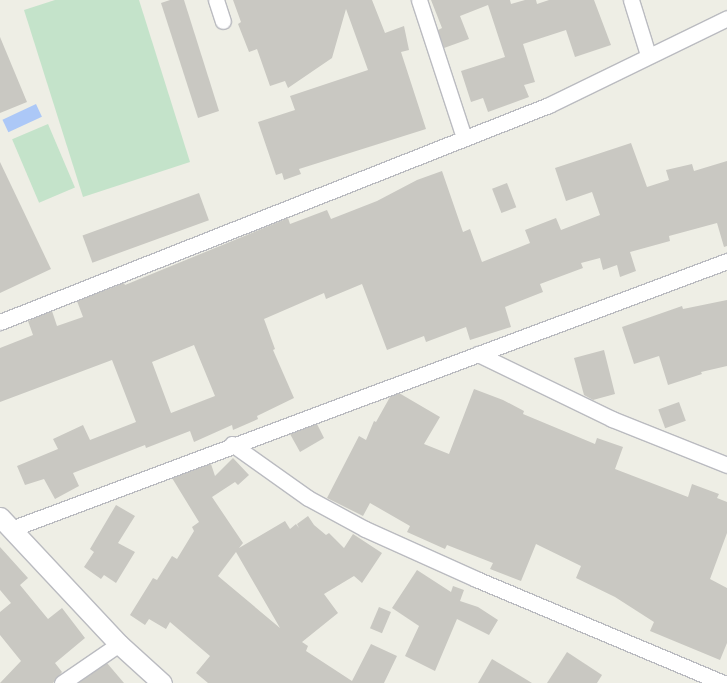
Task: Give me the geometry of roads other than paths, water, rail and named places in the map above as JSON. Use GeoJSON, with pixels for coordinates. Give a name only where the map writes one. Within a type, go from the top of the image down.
{"type":"FeatureCollection","features":[{"type":"Feature","properties":{"kind":"street"},"geometry":{"type":"LineString","coordinates":[[216,0],[223,21]]}},
{"type":"Feature","properties":{"kind":"street"},"geometry":{"type":"LineString","coordinates":[[419,0],[464,138]]}},
{"type":"Feature","properties":{"kind":"street"},"geometry":{"type":"LineString","coordinates":[[631,0],[648,55]]}},
{"type":"Feature","properties":{"kind":"street"},"geometry":{"type":"LineString","coordinates":[[0,322],[549,105],[607,79],[648,55],[727,18]]}},
{"type":"Feature","properties":{"kind":"street"},"geometry":{"type":"LineString","coordinates":[[162,683],[119,644],[6,523],[232,444],[727,261]]}},
{"type":"Feature","properties":{"kind":"street"},"geometry":{"type":"LineString","coordinates":[[478,354],[612,419],[727,465]]}},
{"type":"Feature","properties":{"kind":"street"},"geometry":{"type":"LineString","coordinates":[[232,444],[308,498],[365,529],[724,683]]}},
{"type":"Feature","properties":{"kind":"street"},"geometry":{"type":"LineString","coordinates":[[62,683],[119,644]]}},
{"type":"Feature","properties":{"kind":"water"},"geometry":{"type":"Polygon","coordinates":[[[36,104],[42,117],[8,132],[2,120],[36,104]]]}}]}
